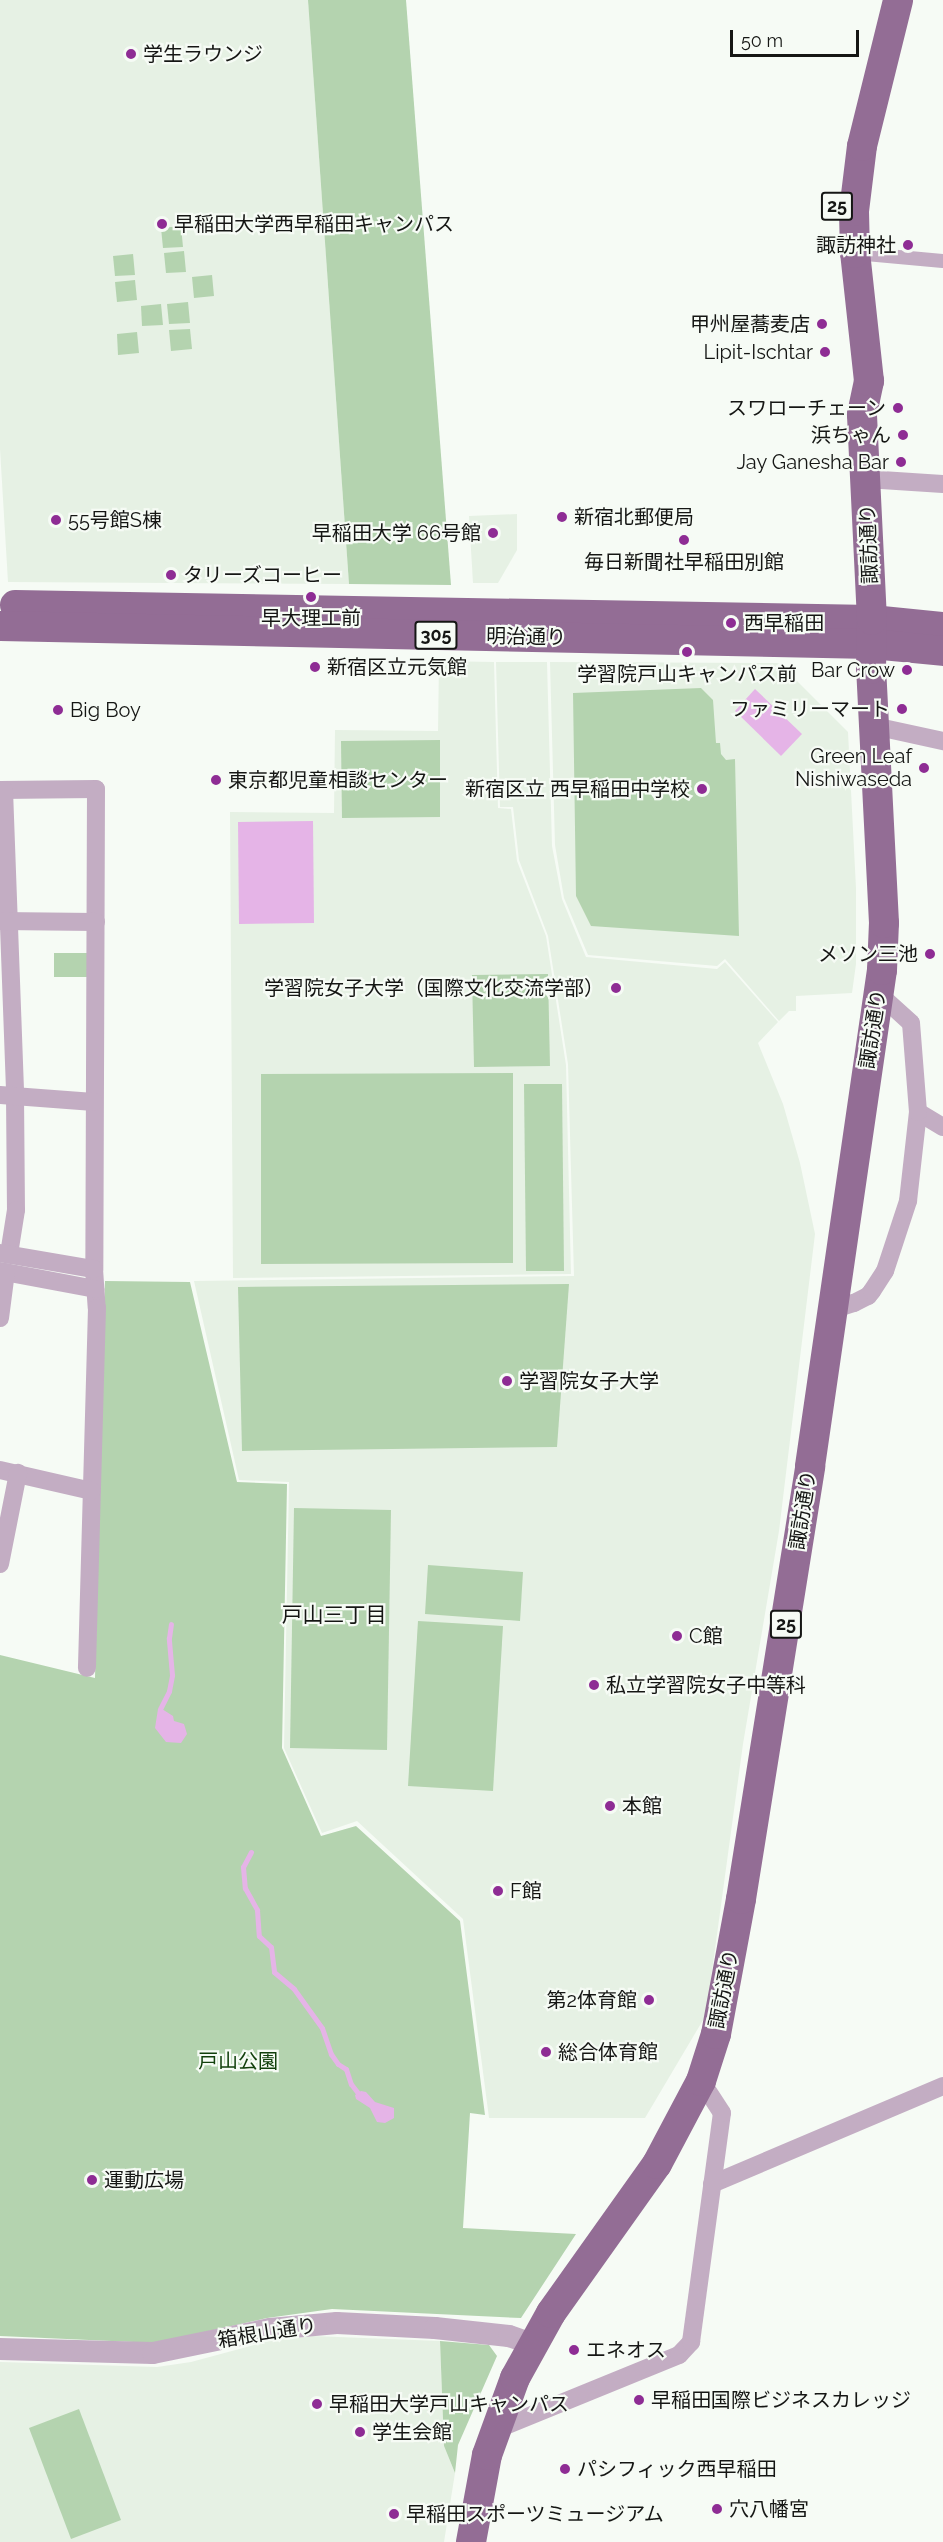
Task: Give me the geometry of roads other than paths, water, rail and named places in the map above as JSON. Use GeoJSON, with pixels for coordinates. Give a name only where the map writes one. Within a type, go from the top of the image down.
{"type":"FeatureCollection","features":[{"type":"Feature","properties":{"kind":"main road","name":"諏訪通り"},"geometry":{"type":"LineString","coordinates":[[862,414],[851,384],[837,263],[837,190],[843,143],[876,0]]}},
{"type":"Feature","properties":{"kind":"main road","name":"諏訪通り"},"geometry":{"type":"LineString","coordinates":[[471,2542],[480,2485],[495,2430],[510,2390],[532,2344],[551,2313],[657,2164],[700,2081],[716,2034],[729,1972],[780,1664],[879,994],[884,924],[871,669],[872,632],[862,414],[869,381],[855,253],[854,211],[859,168],[898,0]]}},
{"type":"Feature","properties":{"kind":"main road","name":"明治通り"},"geometry":{"type":"LineString","coordinates":[[0,605],[872,632],[943,651]]}},
{"type":"Feature","properties":{"kind":"main road","name":"明治通り"},"geometry":{"type":"LineString","coordinates":[[0,626],[872,632],[943,627]]}},
{"type":"Feature","properties":{"kind":"street"},"geometry":{"type":"LineString","coordinates":[[855,253],[943,261]]}},
{"type":"Feature","properties":{"kind":"street"},"geometry":{"type":"LineString","coordinates":[[866,479],[943,484]]}},
{"type":"Feature","properties":{"kind":"street"},"geometry":{"type":"LineString","coordinates":[[874,726],[943,741]]}},
{"type":"Feature","properties":{"kind":"street"},"geometry":{"type":"LineString","coordinates":[[0,1318],[4,1263],[16,1210],[8,1095],[2,790],[96,789],[94,1269],[97,1308],[87,1668]]}},
{"type":"Feature","properties":{"kind":"street"},"geometry":{"type":"LineString","coordinates":[[4,921],[96,922]]}},
{"type":"Feature","properties":{"kind":"street"},"geometry":{"type":"LineString","coordinates":[[832,1310],[868,1296],[885,1271],[908,1201],[918,1112],[911,1023],[879,994]]}},
{"type":"Feature","properties":{"kind":"street"},"geometry":{"type":"LineString","coordinates":[[8,1095],[94,1102]]}},
{"type":"Feature","properties":{"kind":"street"},"geometry":{"type":"LineString","coordinates":[[918,1112],[943,1127]]}},
{"type":"Feature","properties":{"kind":"street"},"geometry":{"type":"LineString","coordinates":[[4,1263],[94,1269]]}},
{"type":"Feature","properties":{"kind":"street"},"geometry":{"type":"LineString","coordinates":[[4,1263],[95,1289]]}},
{"type":"Feature","properties":{"kind":"street"},"geometry":{"type":"LineString","coordinates":[[0,1564],[9,1472],[92,1491]]}},
{"type":"Feature","properties":{"kind":"street"},"geometry":{"type":"LineString","coordinates":[[495,2430],[679,2355],[691,2342],[722,2113],[700,2081]]}},
{"type":"Feature","properties":{"kind":"street"},"geometry":{"type":"LineString","coordinates":[[712,2184],[943,2086]]}},
{"type":"Feature","properties":{"kind":"street","name":"箱根山通り"},"geometry":{"type":"LineString","coordinates":[[0,2349],[153,2353],[270,2329],[337,2323],[435,2328],[509,2336],[532,2344]]}},
{"type":"Feature","properties":{"kind":"waterway"},"geometry":{"type":"LineString","coordinates":[[160,1709],[169,1691],[172,1675],[169,1638],[171,1624]]}},
{"type":"Feature","properties":{"kind":"waterway"},"geometry":{"type":"LineString","coordinates":[[251,1852],[243,1867],[245,1888],[257,1910],[259,1936],[271,1947],[274,1972],[294,1989],[322,2028],[331,2054],[338,2064],[346,2069],[351,2084],[358,2093]]}},
{"type":"Feature","properties":{"kind":"place","name":"学生ラウンジ"},"geometry":{"type":"Point","coordinates":[131,54]}},
{"type":"Feature","properties":{"kind":"place","name":"早稲田大学西早稲田キャンパス"},"geometry":{"type":"Point","coordinates":[162,224]}},
{"type":"Feature","properties":{"kind":"place","name":"諏訪神社"},"geometry":{"type":"Point","coordinates":[908,245]}},
{"type":"Feature","properties":{"kind":"place","name":"甲州屋蕎麦店"},"geometry":{"type":"Point","coordinates":[822,324]}},
{"type":"Feature","properties":{"kind":"place","name":"Lipit-Ischtar"},"geometry":{"type":"Point","coordinates":[825,352]}},
{"type":"Feature","properties":{"kind":"place","name":"スワローチェーン"},"geometry":{"type":"Point","coordinates":[898,408]}},
{"type":"Feature","properties":{"kind":"place","name":"浜ちゃん"},"geometry":{"type":"Point","coordinates":[903,435]}},
{"type":"Feature","properties":{"kind":"place","name":"Jay Ganesha Bar"},"geometry":{"type":"Point","coordinates":[901,462]}},
{"type":"Feature","properties":{"kind":"place","name":"新宿北郵便局"},"geometry":{"type":"Point","coordinates":[562,517]}},
{"type":"Feature","properties":{"kind":"place","name":"55号館S棟"},"geometry":{"type":"Point","coordinates":[56,520]}},
{"type":"Feature","properties":{"kind":"place","name":"早稲田大学 66号館"},"geometry":{"type":"Point","coordinates":[493,533]}},
{"type":"Feature","properties":{"kind":"place","name":"毎日新聞社早稲田別館"},"geometry":{"type":"Point","coordinates":[684,540]}},
{"type":"Feature","properties":{"kind":"place","name":"タリーズコーヒー"},"geometry":{"type":"Point","coordinates":[171,575]}},
{"type":"Feature","properties":{"kind":"place","name":"早大理工前"},"geometry":{"type":"Point","coordinates":[311,597]}},
{"type":"Feature","properties":{"kind":"place","name":"西早稲田"},"geometry":{"type":"Point","coordinates":[731,623]}},
{"type":"Feature","properties":{"kind":"place","name":"学習院戸山キャンパス前"},"geometry":{"type":"Point","coordinates":[687,652]}},
{"type":"Feature","properties":{"kind":"place","name":"新宿区立元気館"},"geometry":{"type":"Point","coordinates":[315,667]}},
{"type":"Feature","properties":{"kind":"place","name":"Bar Crow"},"geometry":{"type":"Point","coordinates":[907,670]}},
{"type":"Feature","properties":{"kind":"place","name":"ファミリーマート"},"geometry":{"type":"Point","coordinates":[902,709]}},
{"type":"Feature","properties":{"kind":"place","name":"Big Boy"},"geometry":{"type":"Point","coordinates":[58,710]}},
{"type":"Feature","properties":{"kind":"place","name":"Green Leaf Nishiwaseda"},"geometry":{"type":"Point","coordinates":[924,768]}},
{"type":"Feature","properties":{"kind":"place","name":"東京都児童相談センター"},"geometry":{"type":"Point","coordinates":[216,780]}},
{"type":"Feature","properties":{"kind":"place","name":"新宿区立 西早稲田中学校"},"geometry":{"type":"Point","coordinates":[702,789]}},
{"type":"Feature","properties":{"kind":"place","name":"メソン三池"},"geometry":{"type":"Point","coordinates":[930,954]}},
{"type":"Feature","properties":{"kind":"place","name":"学習院女子大学（国際文化交流学部）"},"geometry":{"type":"Point","coordinates":[616,988]}},
{"type":"Feature","properties":{"kind":"place","name":"学習院女子大学"},"geometry":{"type":"Point","coordinates":[507,1381]}},
{"type":"Feature","properties":{"kind":"place","name":"C館"},"geometry":{"type":"Point","coordinates":[677,1636]}},
{"type":"Feature","properties":{"kind":"place","name":"私立学習院女子中等科"},"geometry":{"type":"Point","coordinates":[594,1685]}},
{"type":"Feature","properties":{"kind":"place","name":"本館"},"geometry":{"type":"Point","coordinates":[610,1806]}},
{"type":"Feature","properties":{"kind":"place","name":"F館"},"geometry":{"type":"Point","coordinates":[498,1891]}},
{"type":"Feature","properties":{"kind":"place","name":"第2体育館"},"geometry":{"type":"Point","coordinates":[649,2000]}},
{"type":"Feature","properties":{"kind":"place","name":"総合体育館"},"geometry":{"type":"Point","coordinates":[546,2052]}},
{"type":"Feature","properties":{"kind":"place","name":"運動広場"},"geometry":{"type":"Point","coordinates":[92,2180]}},
{"type":"Feature","properties":{"kind":"place","name":"エネオス"},"geometry":{"type":"Point","coordinates":[574,2350]}},
{"type":"Feature","properties":{"kind":"place","name":"早稲田国際ビジネスカレッジ"},"geometry":{"type":"Point","coordinates":[639,2400]}},
{"type":"Feature","properties":{"kind":"place","name":"早稲田大学戸山キャンパス"},"geometry":{"type":"Point","coordinates":[317,2404]}},
{"type":"Feature","properties":{"kind":"place","name":"学生会館"},"geometry":{"type":"Point","coordinates":[360,2432]}},
{"type":"Feature","properties":{"kind":"place","name":"パシフィック西早稲田"},"geometry":{"type":"Point","coordinates":[565,2469]}},
{"type":"Feature","properties":{"kind":"place","name":"穴八幡宮"},"geometry":{"type":"Point","coordinates":[717,2509]}},
{"type":"Feature","properties":{"kind":"place","name":"早稲田スポーツミュージアム"},"geometry":{"type":"Point","coordinates":[394,2514]}},
{"type":"Feature","properties":{"kind":"district","name":"戸山三丁目"},"geometry":{"type":"Point","coordinates":[334,1615]}},
{"type":"Feature","properties":{"kind":"park label","name":"戸山公園"},"geometry":{"type":"Point","coordinates":[238,2061]}}]}
